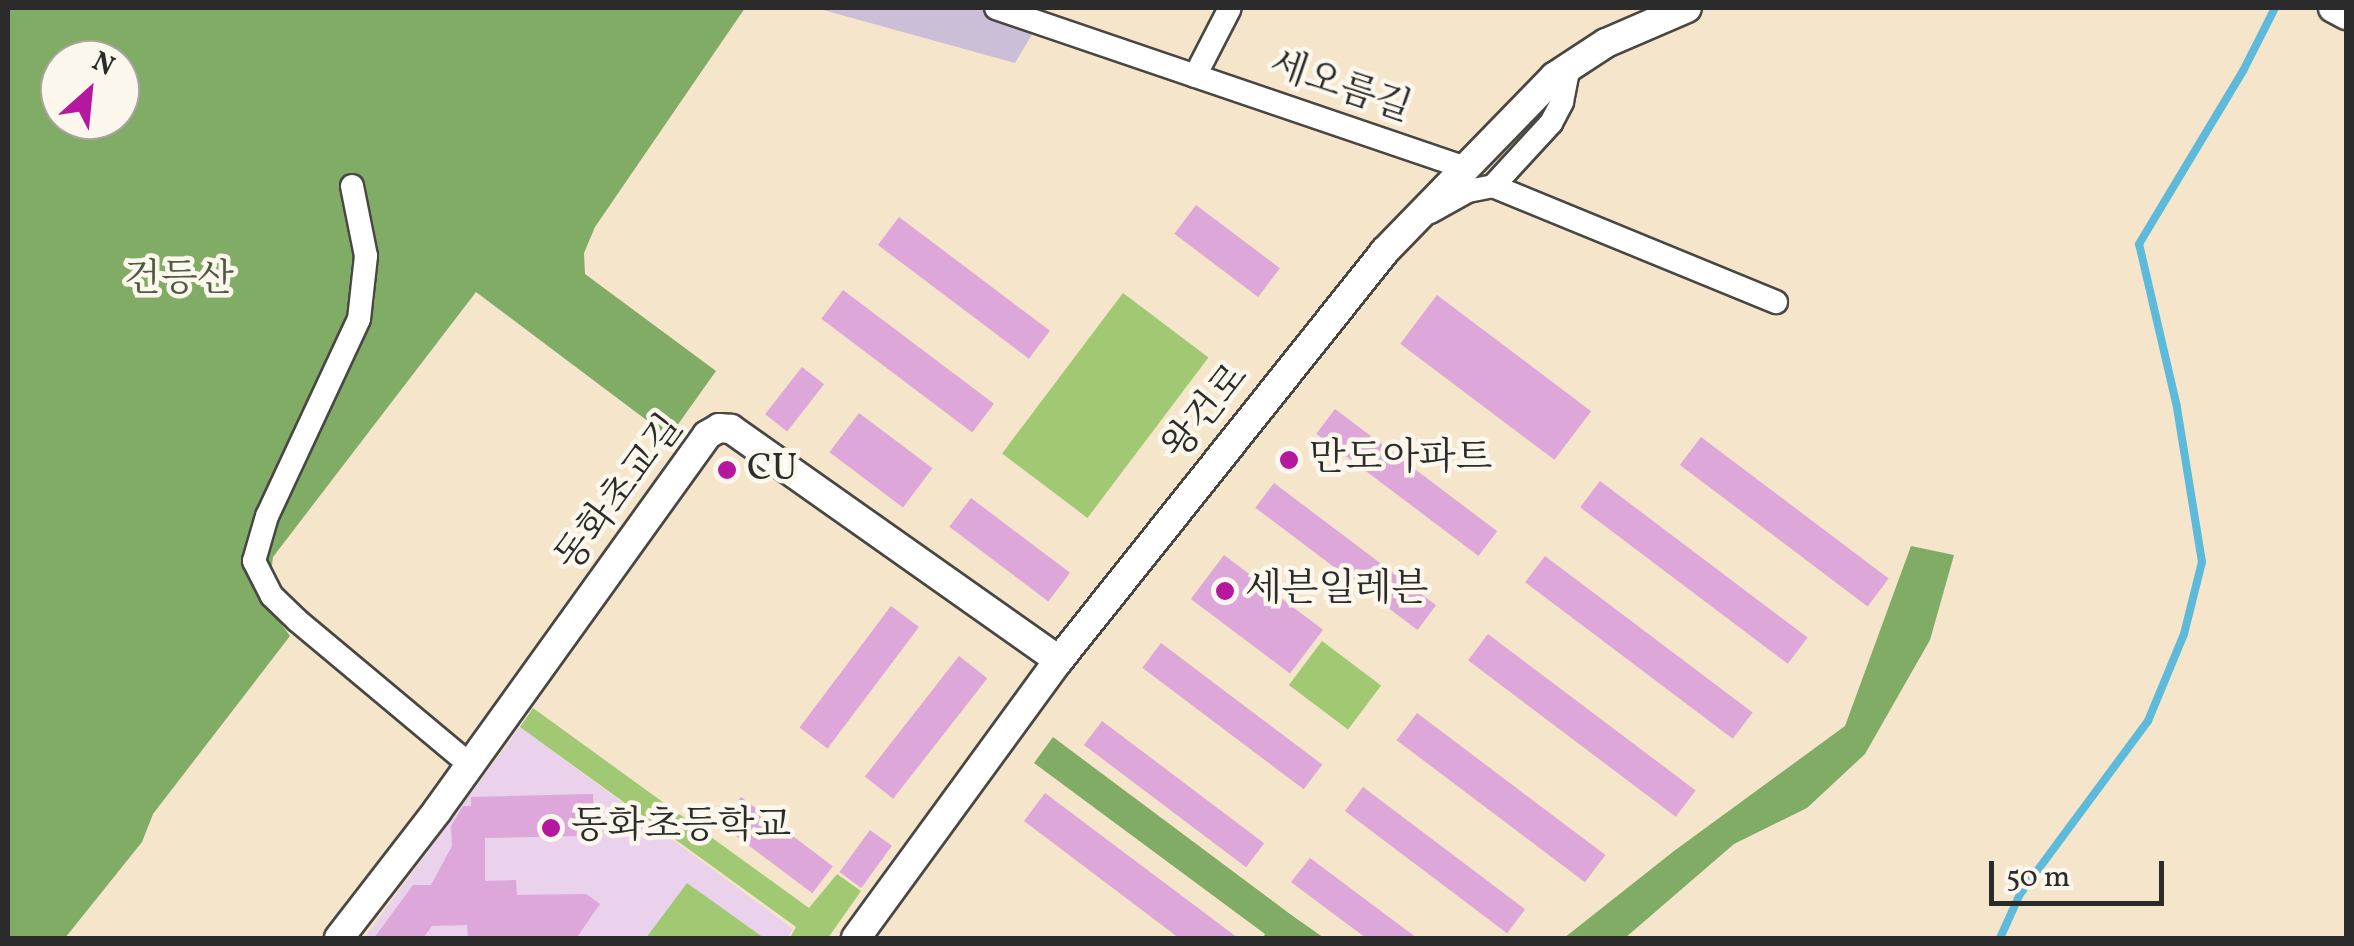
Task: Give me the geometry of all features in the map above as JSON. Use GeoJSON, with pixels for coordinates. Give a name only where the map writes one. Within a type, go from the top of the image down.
{"type":"FeatureCollection","features":[{"type":"Feature","properties":{"kind":"street","name":"세오름길"},"geometry":{"type":"LineString","coordinates":[[996,8],[1462,167]]}},
{"type":"Feature","properties":{"kind":"street"},"geometry":{"type":"LineString","coordinates":[[1194,76],[1230,8]]}},
{"type":"Feature","properties":{"kind":"street","name":"왕건로"},"geometry":{"type":"LineString","coordinates":[[856,938],[1059,660],[1413,220],[1527,101],[1569,67],[1606,43],[1686,8]]}},
{"type":"Feature","properties":{"kind":"street"},"geometry":{"type":"LineString","coordinates":[[2333,8],[2346,14]]}},
{"type":"Feature","properties":{"kind":"street"},"geometry":{"type":"LineString","coordinates":[[1493,186],[1551,123],[1562,102],[1569,67]]}},
{"type":"Feature","properties":{"kind":"street"},"geometry":{"type":"LineString","coordinates":[[352,186],[366,256],[359,319],[267,516],[254,561],[272,596],[470,764]]}},
{"type":"Feature","properties":{"kind":"street"},"geometry":{"type":"LineString","coordinates":[[1413,220],[1468,191],[1493,186],[1776,302]]}},
{"type":"Feature","properties":{"kind":"street","name":"동화초교길"},"geometry":{"type":"LineString","coordinates":[[339,938],[707,435],[719,428],[731,429],[1059,660]]}},
{"type":"Feature","properties":{"kind":"shaded area"},"geometry":{"type":"Polygon","coordinates":[[[816,8],[1048,8],[1015,63],[816,8]]]}},
{"type":"Feature","properties":{"kind":"shaded area","name":"동화초등학교"},"geometry":{"type":"Polygon","coordinates":[[[520,727],[793,929],[787,938],[364,938],[520,727]]]}},
{"type":"Feature","properties":{"kind":"green space","name":"건등산"},"geometry":{"type":"Polygon","coordinates":[[[8,8],[745,8],[595,227],[584,253],[585,274],[716,371],[669,437],[476,292],[273,557],[270,582],[262,559],[272,530],[375,300],[373,254],[355,180],[342,178],[353,257],[352,308],[249,567],[250,580],[290,636],[153,814],[142,842],[65,938],[8,938],[8,8]]]}},
{"type":"Feature","properties":{"kind":"green space"},"geometry":{"type":"Polygon","coordinates":[[[1123,293],[1208,357],[1087,518],[1002,454],[1123,293]]]}},
{"type":"Feature","properties":{"kind":"green space"},"geometry":{"type":"Polygon","coordinates":[[[1911,546],[1954,555],[1930,640],[1865,754],[1807,808],[1734,844],[1625,938],[1564,938],[1674,851],[1845,726],[1911,546]]]}},
{"type":"Feature","properties":{"kind":"green space"},"geometry":{"type":"Polygon","coordinates":[[[1322,641],[1381,686],[1348,729],[1289,685],[1322,641]]]}},
{"type":"Feature","properties":{"kind":"green space"},"geometry":{"type":"Polygon","coordinates":[[[533,708],[809,908],[837,874],[861,891],[828,938],[790,938],[796,927],[520,727],[533,708]]]}},
{"type":"Feature","properties":{"kind":"green space"},"geometry":{"type":"Polygon","coordinates":[[[1053,737],[1324,938],[1263,938],[1265,934],[1034,763],[1053,737]]]}},
{"type":"Feature","properties":{"kind":"green space"},"geometry":{"type":"Polygon","coordinates":[[[687,883],[764,938],[646,938],[687,883]]]}},
{"type":"Feature","properties":{"kind":"building"},"geometry":{"type":"Polygon","coordinates":[[[1196,205],[1280,268],[1258,297],[1174,234],[1196,205]]]}},
{"type":"Feature","properties":{"kind":"building"},"geometry":{"type":"Polygon","coordinates":[[[899,217],[1050,331],[1029,359],[878,245],[899,217]]]}},
{"type":"Feature","properties":{"kind":"building"},"geometry":{"type":"Polygon","coordinates":[[[843,290],[994,404],[972,432],[821,319],[843,290]]]}},
{"type":"Feature","properties":{"kind":"building"},"geometry":{"type":"Polygon","coordinates":[[[1437,295],[1591,411],[1554,460],[1400,344],[1437,295]]]}},
{"type":"Feature","properties":{"kind":"building"},"geometry":{"type":"Polygon","coordinates":[[[802,367],[824,384],[787,432],[765,414],[802,367]]]}},
{"type":"Feature","properties":{"kind":"building"},"geometry":{"type":"Polygon","coordinates":[[[1335,409],[1497,531],[1478,556],[1316,434],[1335,409]]]}},
{"type":"Feature","properties":{"kind":"building"},"geometry":{"type":"Polygon","coordinates":[[[859,413],[932,468],[903,508],[830,452],[859,413]]]}},
{"type":"Feature","properties":{"kind":"building"},"geometry":{"type":"Polygon","coordinates":[[[1701,437],[1889,578],[1868,606],[1680,465],[1701,437]]]}},
{"type":"Feature","properties":{"kind":"building"},"geometry":{"type":"Polygon","coordinates":[[[1600,481],[1808,637],[1788,664],[1580,507],[1600,481]]]}},
{"type":"Feature","properties":{"kind":"building"},"geometry":{"type":"Polygon","coordinates":[[[1274,483],[1436,605],[1417,630],[1255,508],[1274,483]]]}},
{"type":"Feature","properties":{"kind":"building"},"geometry":{"type":"Polygon","coordinates":[[[971,498],[1070,573],[1048,601],[949,527],[971,498]]]}},
{"type":"Feature","properties":{"kind":"building"},"geometry":{"type":"Polygon","coordinates":[[[1224,555],[1323,630],[1290,674],[1191,599],[1224,555]]]}},
{"type":"Feature","properties":{"kind":"building"},"geometry":{"type":"Polygon","coordinates":[[[1545,556],[1753,712],[1733,739],[1525,582],[1545,556]]]}},
{"type":"Feature","properties":{"kind":"building"},"geometry":{"type":"Polygon","coordinates":[[[891,606],[919,627],[827,748],[800,727],[891,606]]]}},
{"type":"Feature","properties":{"kind":"building"},"geometry":{"type":"Polygon","coordinates":[[[1488,634],[1696,790],[1676,817],[1468,660],[1488,634]]]}},
{"type":"Feature","properties":{"kind":"building"},"geometry":{"type":"Polygon","coordinates":[[[1161,643],[1322,765],[1304,789],[1142,668],[1161,643]]]}},
{"type":"Feature","properties":{"kind":"building"},"geometry":{"type":"Polygon","coordinates":[[[959,656],[987,678],[893,799],[865,777],[959,656]]]}},
{"type":"Feature","properties":{"kind":"building"},"geometry":{"type":"Polygon","coordinates":[[[1417,713],[1605,855],[1585,882],[1397,740],[1417,713]]]}},
{"type":"Feature","properties":{"kind":"building"},"geometry":{"type":"Polygon","coordinates":[[[1102,721],[1264,843],[1246,867],[1084,745],[1102,721]]]}},
{"type":"Feature","properties":{"kind":"building"},"geometry":{"type":"Polygon","coordinates":[[[1363,787],[1525,909],[1507,933],[1345,811],[1363,787]]]}},
{"type":"Feature","properties":{"kind":"building"},"geometry":{"type":"Polygon","coordinates":[[[1045,793],[1238,938],[1179,938],[1024,821],[1045,793]]]}},
{"type":"Feature","properties":{"kind":"building"},"geometry":{"type":"Polygon","coordinates":[[[593,794],[594,826],[581,826],[581,836],[485,838],[485,881],[516,880],[517,895],[586,894],[600,904],[577,937],[468,938],[467,925],[432,926],[423,938],[374,938],[413,885],[431,885],[452,846],[451,826],[463,806],[471,806],[471,797],[593,794]]]}},
{"type":"Feature","properties":{"kind":"building"},"geometry":{"type":"Polygon","coordinates":[[[741,797],[833,866],[812,893],[721,824],[741,797]]]}},
{"type":"Feature","properties":{"kind":"building"},"geometry":{"type":"Polygon","coordinates":[[[870,830],[892,846],[861,888],[839,872],[870,830]]]}},
{"type":"Feature","properties":{"kind":"building"},"geometry":{"type":"Polygon","coordinates":[[[1310,858],[1417,938],[1366,938],[1291,882],[1310,858]]]}},
{"type":"Feature","properties":{"kind":"waterway"},"geometry":{"type":"LineString","coordinates":[[2000,938],[2020,894],[2148,721],[2184,634],[2202,562],[2177,407],[2139,244],[2243,71],[2275,8]]}},
{"type":"Feature","properties":{"kind":"place","name":"만도아파트"},"geometry":{"type":"Point","coordinates":[1289,460]}},
{"type":"Feature","properties":{"kind":"place","name":"CU"},"geometry":{"type":"Point","coordinates":[727,470]}},
{"type":"Feature","properties":{"kind":"place","name":"세븐일레븐"},"geometry":{"type":"Point","coordinates":[1225,591]}},
{"type":"Feature","properties":{"kind":"place","name":"동화초등학교"},"geometry":{"type":"Point","coordinates":[551,828]}}]}
